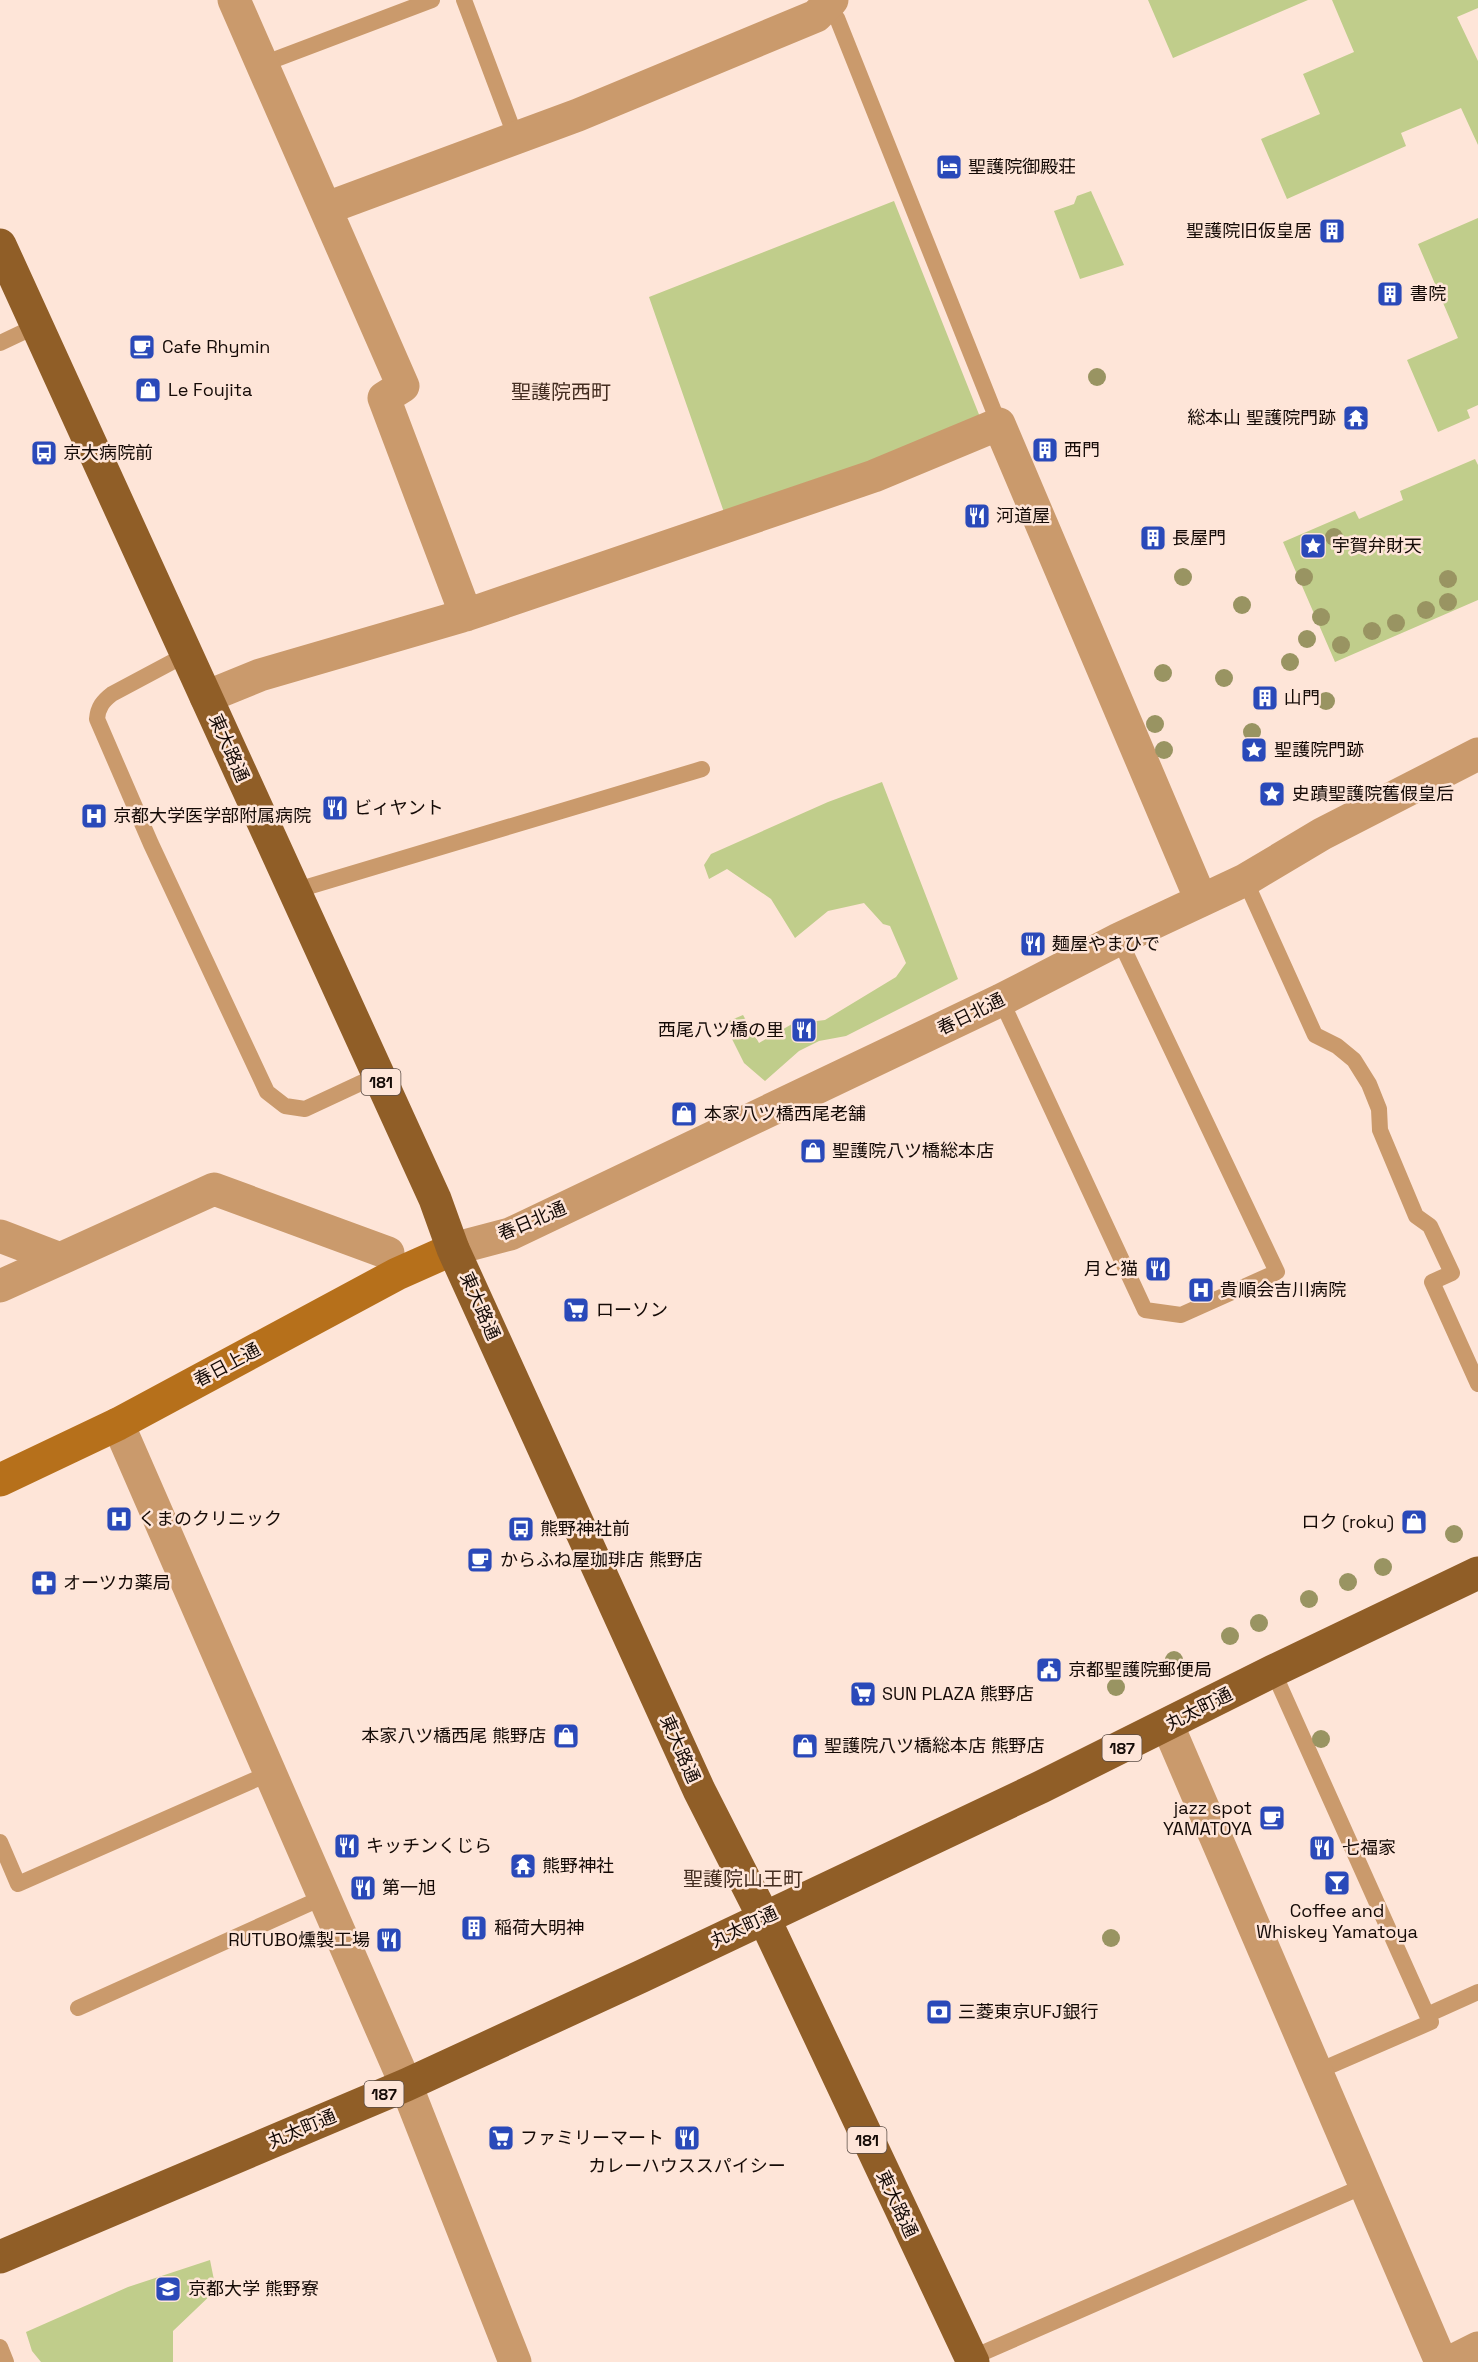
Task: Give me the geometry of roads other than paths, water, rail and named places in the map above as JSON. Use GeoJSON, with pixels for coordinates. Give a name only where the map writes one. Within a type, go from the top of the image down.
{"type":"FeatureCollection","features":[{"type":"Feature","properties":{"kind":"main road","name":"東大路通"},"geometry":{"type":"LineString","coordinates":[[0,245],[435,1199],[453,1249],[699,1790],[764,1918],[972,2360]]}},
{"type":"Feature","properties":{"kind":"main road","name":"丸太町通"},"geometry":{"type":"LineString","coordinates":[[0,2258],[406,2085],[1168,1726],[1273,1671],[1478,1573]]}},
{"type":"Feature","properties":{"kind":"street"},"geometry":{"type":"LineString","coordinates":[[234,0],[403,386],[384,398],[466,615]]}},
{"type":"Feature","properties":{"kind":"street"},"geometry":{"type":"LineString","coordinates":[[327,208],[516,138],[816,16],[834,6]]}},
{"type":"Feature","properties":{"kind":"street"},"geometry":{"type":"LineString","coordinates":[[206,697],[260,675],[466,615],[874,476],[999,424],[1201,900]]}},
{"type":"Feature","properties":{"kind":"street","name":"春日北通"},"geometry":{"type":"LineString","coordinates":[[453,1249],[510,1234],[1001,1000],[1119,939],[1245,880],[1322,834],[1478,754]]}},
{"type":"Feature","properties":{"kind":"street"},"geometry":{"type":"LineString","coordinates":[[0,1286],[214,1189],[388,1252]]}},
{"type":"Feature","properties":{"kind":"street"},"geometry":{"type":"LineString","coordinates":[[0,1236],[60,1259]]}},
{"type":"Feature","properties":{"kind":"street","name":"春日上通"},"geometry":{"type":"LineString","coordinates":[[0,1480],[118,1424],[397,1274],[453,1249]]}},
{"type":"Feature","properties":{"kind":"street"},"geometry":{"type":"LineString","coordinates":[[118,1424],[406,2085],[515,2362]]}},
{"type":"Feature","properties":{"kind":"street"},"geometry":{"type":"LineString","coordinates":[[1168,1726],[1441,2362]]}},
{"type":"Feature","properties":{"kind":"street"},"geometry":{"type":"LineString","coordinates":[[1450,2362],[1478,2348]]}},
{"type":"Feature","properties":{"kind":"lane"},"geometry":{"type":"LineString","coordinates":[[263,64],[432,0]]}},
{"type":"Feature","properties":{"kind":"lane"},"geometry":{"type":"LineString","coordinates":[[464,0],[516,138]]}},
{"type":"Feature","properties":{"kind":"lane"},"geometry":{"type":"LineString","coordinates":[[834,6],[999,424]]}},
{"type":"Feature","properties":{"kind":"lane"},"geometry":{"type":"LineString","coordinates":[[0,343],[36,326]]}},
{"type":"Feature","properties":{"kind":"lane"},"geometry":{"type":"LineString","coordinates":[[187,654],[112,694],[104,700],[97,713],[97,719],[155,854],[267,1092],[285,1106],[305,1109],[378,1075]]}},
{"type":"Feature","properties":{"kind":"lane"},"geometry":{"type":"LineString","coordinates":[[294,891],[702,770]]}},
{"type":"Feature","properties":{"kind":"lane"},"geometry":{"type":"LineString","coordinates":[[1245,880],[1315,1035],[1337,1046],[1354,1060],[1369,1084],[1379,1109],[1380,1130],[1416,1216],[1430,1226],[1452,1273],[1432,1282],[1478,1384]]}},
{"type":"Feature","properties":{"kind":"lane"},"geometry":{"type":"LineString","coordinates":[[1001,1000],[1145,1311],[1181,1315],[1277,1272],[1119,939]]}},
{"type":"Feature","properties":{"kind":"lane"},"geometry":{"type":"LineString","coordinates":[[1273,1671],[1431,2022],[1316,2073]]}},
{"type":"Feature","properties":{"kind":"lane"},"geometry":{"type":"LineString","coordinates":[[0,1842],[18,1884],[270,1773]]}},
{"type":"Feature","properties":{"kind":"lane"},"geometry":{"type":"LineString","coordinates":[[78,2008],[324,1897]]}},
{"type":"Feature","properties":{"kind":"lane"},"geometry":{"type":"LineString","coordinates":[[1427,2014],[1478,1992]]}},
{"type":"Feature","properties":{"kind":"lane"},"geometry":{"type":"LineString","coordinates":[[972,2360],[1364,2186]]}},
{"type":"Feature","properties":{"kind":"lane"},"geometry":{"type":"LineString","coordinates":[[0,2347],[6,2362]]}},
{"type":"Feature","properties":{"kind":"place","name":"聖護院御殿荘"},"geometry":{"type":"Point","coordinates":[949,167]}},
{"type":"Feature","properties":{"kind":"place","name":"聖護院旧仮皇居"},"geometry":{"type":"Point","coordinates":[1332,231]}},
{"type":"Feature","properties":{"kind":"place","name":"書院"},"geometry":{"type":"Point","coordinates":[1390,294]}},
{"type":"Feature","properties":{"kind":"place","name":"Cafe Rhymin"},"geometry":{"type":"Point","coordinates":[142,347]}},
{"type":"Feature","properties":{"kind":"place","name":"Le Foujita"},"geometry":{"type":"Point","coordinates":[148,390]}},
{"type":"Feature","properties":{"kind":"place","name":"総本山 聖護院門跡"},"geometry":{"type":"Point","coordinates":[1356,418]}},
{"type":"Feature","properties":{"kind":"place","name":"西門"},"geometry":{"type":"Point","coordinates":[1045,450]}},
{"type":"Feature","properties":{"kind":"place","name":"京大病院前"},"geometry":{"type":"Point","coordinates":[44,453]}},
{"type":"Feature","properties":{"kind":"place","name":"河道屋"},"geometry":{"type":"Point","coordinates":[977,516]}},
{"type":"Feature","properties":{"kind":"place","name":"長屋門"},"geometry":{"type":"Point","coordinates":[1153,538]}},
{"type":"Feature","properties":{"kind":"place","name":"宇賀弁財天"},"geometry":{"type":"Point","coordinates":[1313,546]}},
{"type":"Feature","properties":{"kind":"place","name":"山門"},"geometry":{"type":"Point","coordinates":[1265,698]}},
{"type":"Feature","properties":{"kind":"place","name":"聖護院門跡"},"geometry":{"type":"Point","coordinates":[1254,750]}},
{"type":"Feature","properties":{"kind":"place","name":"史蹟聖護院舊假皇后"},"geometry":{"type":"Point","coordinates":[1272,794]}},
{"type":"Feature","properties":{"kind":"place","name":"ビィヤント"},"geometry":{"type":"Point","coordinates":[335,808]}},
{"type":"Feature","properties":{"kind":"place","name":"京都大学医学部附属病院"},"geometry":{"type":"Point","coordinates":[94,816]}},
{"type":"Feature","properties":{"kind":"place","name":"麺屋やまひで"},"geometry":{"type":"Point","coordinates":[1033,944]}},
{"type":"Feature","properties":{"kind":"place","name":"西尾八ツ橋の里"},"geometry":{"type":"Point","coordinates":[804,1030]}},
{"type":"Feature","properties":{"kind":"place","name":"本家八ツ橋西尾老舗"},"geometry":{"type":"Point","coordinates":[684,1114]}},
{"type":"Feature","properties":{"kind":"place","name":"聖護院八ツ橋総本店"},"geometry":{"type":"Point","coordinates":[813,1151]}},
{"type":"Feature","properties":{"kind":"place","name":"月と猫"},"geometry":{"type":"Point","coordinates":[1158,1269]}},
{"type":"Feature","properties":{"kind":"place","name":"貴順会吉川病院"},"geometry":{"type":"Point","coordinates":[1201,1290]}},
{"type":"Feature","properties":{"kind":"place","name":"ローソン"},"geometry":{"type":"Point","coordinates":[576,1310]}},
{"type":"Feature","properties":{"kind":"place","name":"くまのクリニック"},"geometry":{"type":"Point","coordinates":[119,1519]}},
{"type":"Feature","properties":{"kind":"place","name":"ロク (roku)"},"geometry":{"type":"Point","coordinates":[1414,1522]}},
{"type":"Feature","properties":{"kind":"place","name":"熊野神社前"},"geometry":{"type":"Point","coordinates":[521,1529]}},
{"type":"Feature","properties":{"kind":"place","name":"からふね屋珈琲店 熊野店"},"geometry":{"type":"Point","coordinates":[480,1560]}},
{"type":"Feature","properties":{"kind":"place","name":"オーツカ薬局"},"geometry":{"type":"Point","coordinates":[44,1583]}},
{"type":"Feature","properties":{"kind":"place","name":"京都聖護院郵便局"},"geometry":{"type":"Point","coordinates":[1049,1670]}},
{"type":"Feature","properties":{"kind":"place","name":"SUN PLAZA 熊野店"},"geometry":{"type":"Point","coordinates":[863,1694]}},
{"type":"Feature","properties":{"kind":"place","name":"本家八ツ橋西尾 熊野店"},"geometry":{"type":"Point","coordinates":[566,1736]}},
{"type":"Feature","properties":{"kind":"place","name":"聖護院八ツ橋総本店 熊野店"},"geometry":{"type":"Point","coordinates":[805,1746]}},
{"type":"Feature","properties":{"kind":"place","name":"jazz spot YAMATOYA"},"geometry":{"type":"Point","coordinates":[1272,1818]}},
{"type":"Feature","properties":{"kind":"place","name":"キッチンくじら"},"geometry":{"type":"Point","coordinates":[347,1846]}},
{"type":"Feature","properties":{"kind":"place","name":"七福家"},"geometry":{"type":"Point","coordinates":[1322,1848]}},
{"type":"Feature","properties":{"kind":"place","name":"熊野神社"},"geometry":{"type":"Point","coordinates":[523,1866]}},
{"type":"Feature","properties":{"kind":"place","name":"Coffee and Whiskey Yamatoya"},"geometry":{"type":"Point","coordinates":[1337,1883]}},
{"type":"Feature","properties":{"kind":"place","name":"第一旭"},"geometry":{"type":"Point","coordinates":[363,1888]}},
{"type":"Feature","properties":{"kind":"place","name":"稲荷大明神"},"geometry":{"type":"Point","coordinates":[474,1928]}},
{"type":"Feature","properties":{"kind":"place","name":"RUTUBO燻製工場"},"geometry":{"type":"Point","coordinates":[389,1940]}},
{"type":"Feature","properties":{"kind":"place","name":"三菱東京UFJ銀行"},"geometry":{"type":"Point","coordinates":[939,2012]}},
{"type":"Feature","properties":{"kind":"place","name":"ファミリーマート"},"geometry":{"type":"Point","coordinates":[501,2138]}},
{"type":"Feature","properties":{"kind":"place","name":"カレーハウススパイシー"},"geometry":{"type":"Point","coordinates":[687,2138]}},
{"type":"Feature","properties":{"kind":"place","name":"京都大学 熊野寮"},"geometry":{"type":"Point","coordinates":[168,2289]}},
{"type":"Feature","properties":{"kind":"district","name":"聖護院西町"},"geometry":{"type":"Point","coordinates":[561,392]}},
{"type":"Feature","properties":{"kind":"district","name":"聖護院山王町"},"geometry":{"type":"Point","coordinates":[743,1879]}}]}
